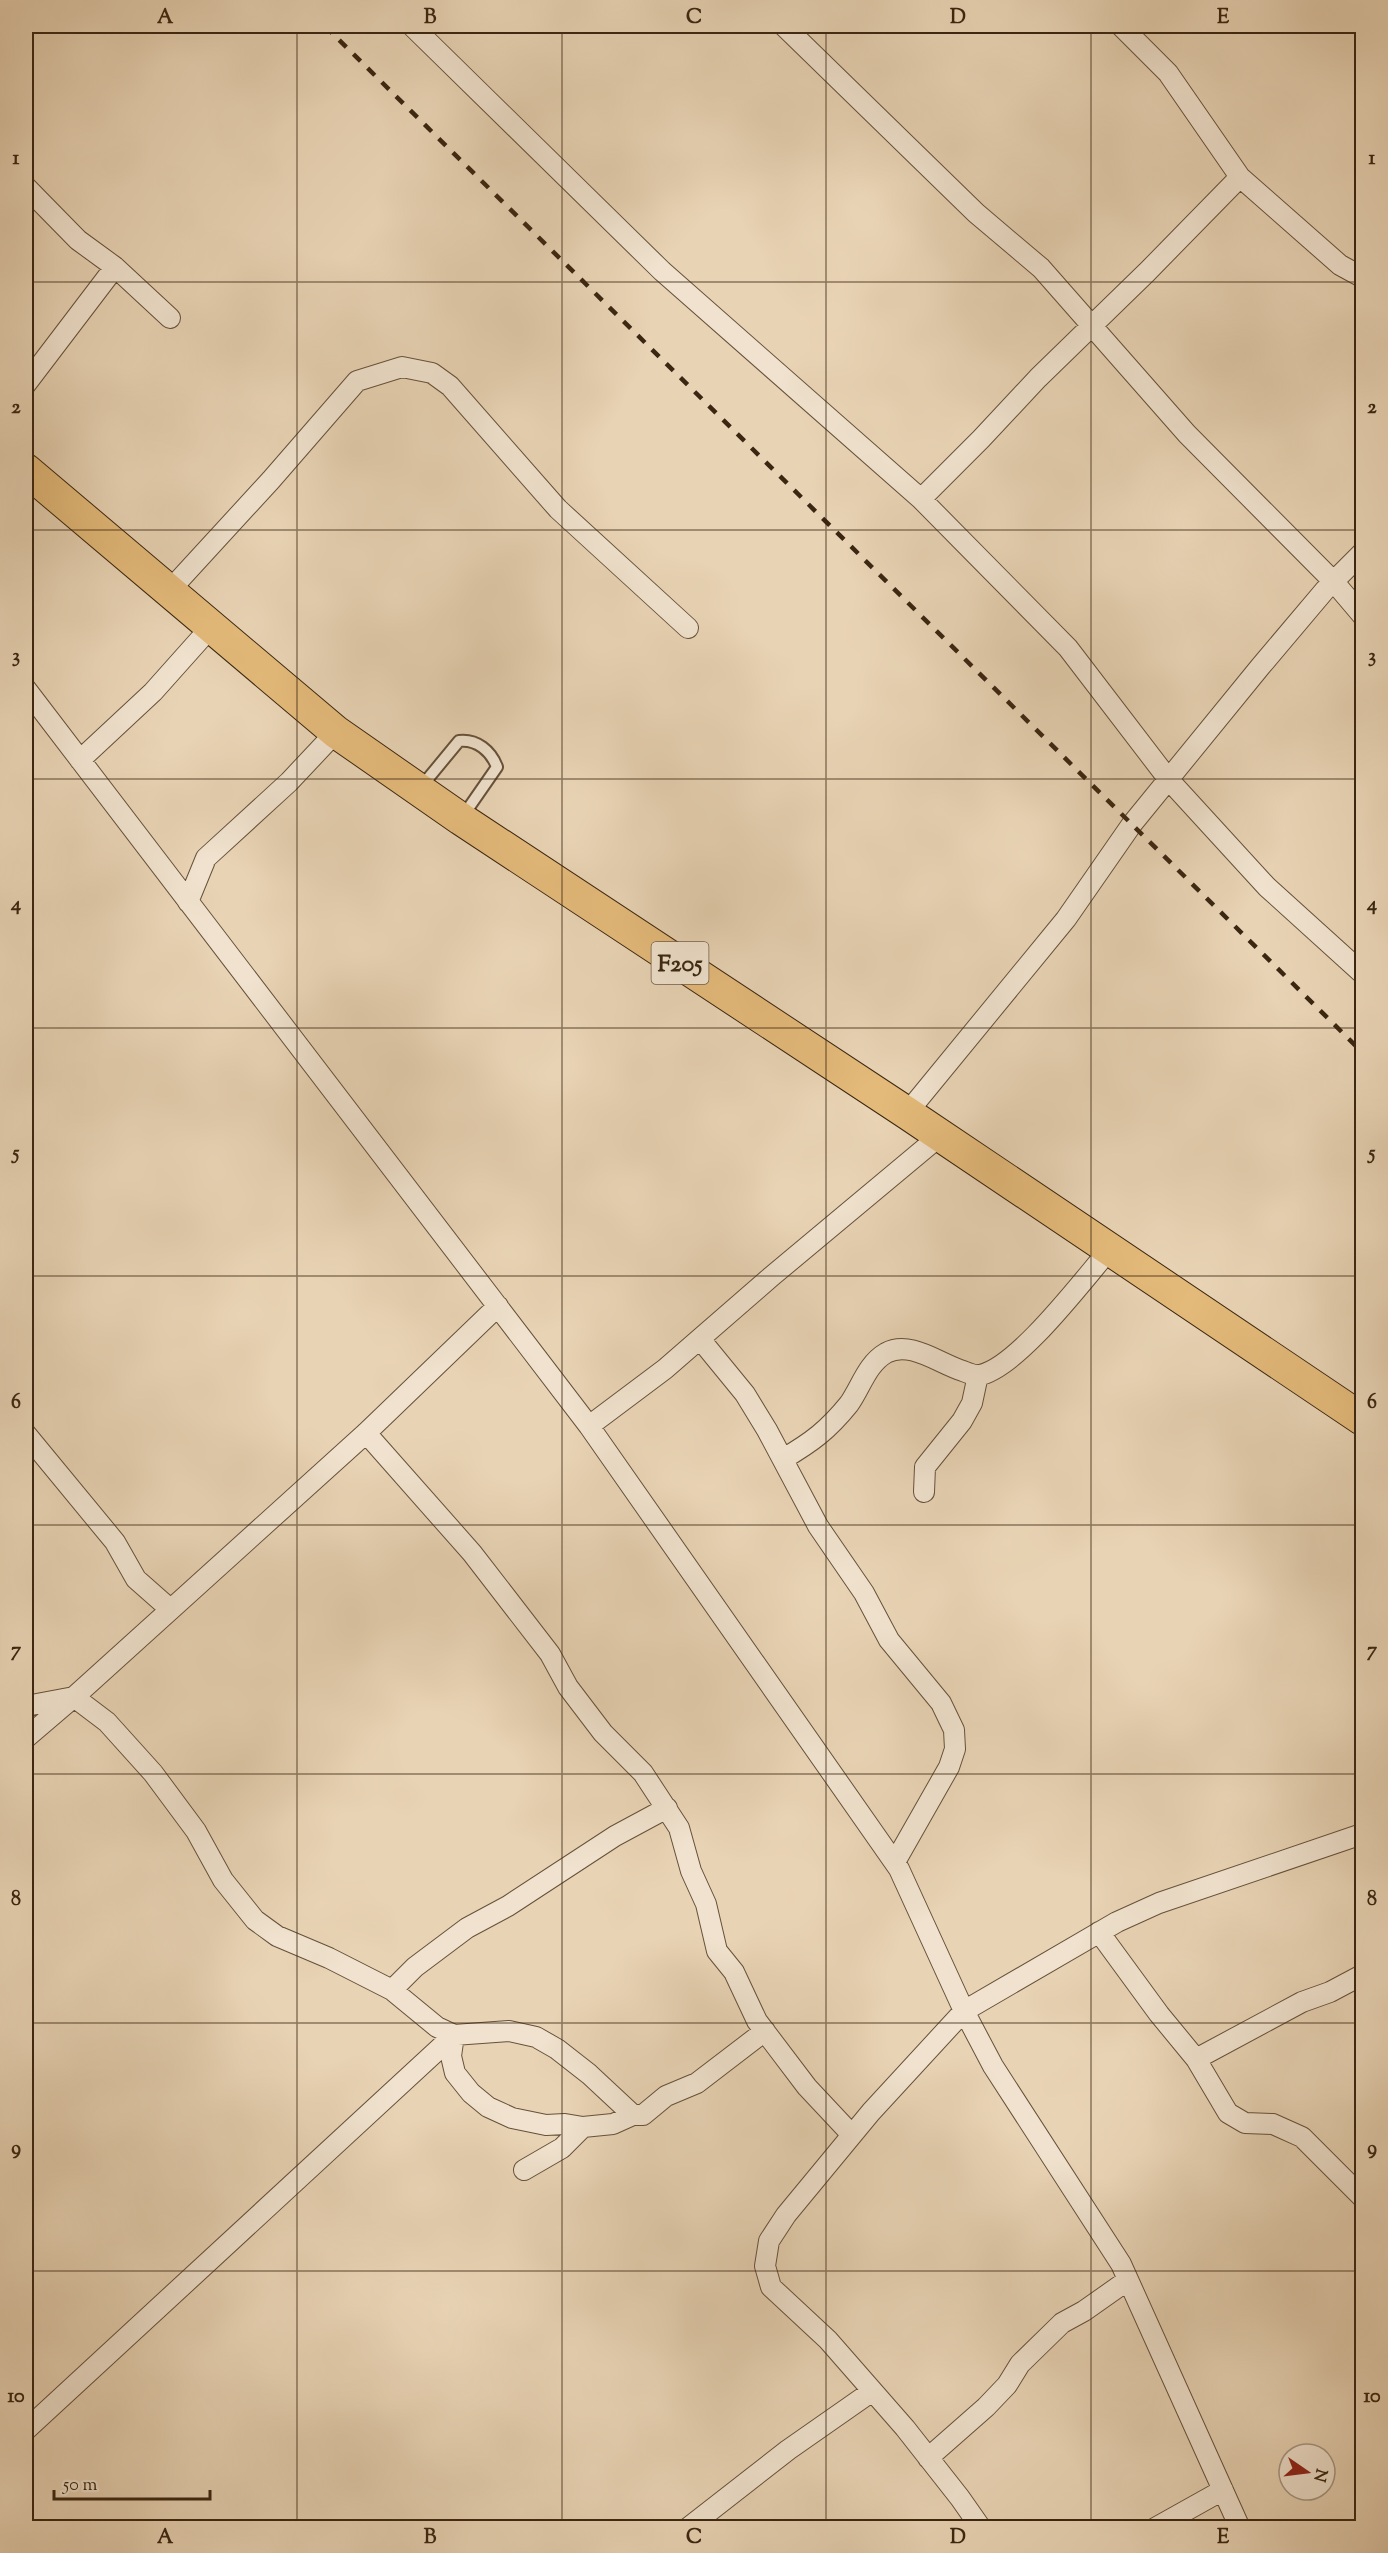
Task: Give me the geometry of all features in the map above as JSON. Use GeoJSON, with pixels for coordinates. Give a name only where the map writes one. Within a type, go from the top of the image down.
{"type":"FeatureCollection","features":[{"type":"Feature","properties":{"kind":"main road","name":"F205"},"geometry":{"type":"LineString","coordinates":[[26,470],[336,732],[460,819],[941,1135],[1362,1419]]}},
{"type":"Feature","properties":{"kind":"street"},"geometry":{"type":"LineString","coordinates":[[412,26],[662,271],[921,499],[1068,648],[1169,780],[1267,887],[1362,973]]}},
{"type":"Feature","properties":{"kind":"street"},"geometry":{"type":"LineString","coordinates":[[784,26],[902,138],[922,162],[961,199],[1041,268],[1187,434],[1334,582],[1362,615]]}},
{"type":"Feature","properties":{"kind":"street"},"geometry":{"type":"LineString","coordinates":[[1121,26],[1168,73],[1240,177],[1340,265],[1362,277]]}},
{"type":"Feature","properties":{"kind":"street"},"geometry":{"type":"LineString","coordinates":[[921,499],[1090,325],[1147,272],[1240,177]]}},
{"type":"Feature","properties":{"kind":"street"},"geometry":{"type":"LineString","coordinates":[[26,187],[78,240],[116,267],[170,318]]}},
{"type":"Feature","properties":{"kind":"street"},"geometry":{"type":"LineString","coordinates":[[26,384],[116,267]]}},
{"type":"Feature","properties":{"kind":"street"},"geometry":{"type":"LineString","coordinates":[[170,590],[271,480],[357,381],[402,367],[432,373],[450,386],[558,509],[688,628]]}},
{"type":"Feature","properties":{"kind":"street"},"geometry":{"type":"LineString","coordinates":[[907,1113],[1066,919],[1132,824],[1260,667],[1362,553]]}},
{"type":"Feature","properties":{"kind":"street"},"geometry":{"type":"LineString","coordinates":[[80,760],[153,692],[211,627]]}},
{"type":"Feature","properties":{"kind":"street"},"geometry":{"type":"LineString","coordinates":[[26,689],[589,1426],[894,1862],[964,2011],[993,2066],[1053,2156],[1128,2280],[1240,2528]]}},
{"type":"Feature","properties":{"kind":"street"},"geometry":{"type":"LineString","coordinates":[[188,902],[206,858],[289,782],[336,732]]}},
{"type":"Feature","properties":{"kind":"street"},"geometry":{"type":"LineString","coordinates":[[589,1426],[640,1389],[700,1340],[772,1276],[941,1135]]}},
{"type":"Feature","properties":{"kind":"street"},"geometry":{"type":"LineString","coordinates":[[783,1459],[816,1440],[830,1426],[849,1403],[874,1362],[888,1353],[902,1348],[915,1350],[930,1359],[978,1375],[991,1371],[1017,1353],[1110,1249]]}},
{"type":"Feature","properties":{"kind":"street"},"geometry":{"type":"LineString","coordinates":[[26,1738],[366,1433],[498,1306]]}},
{"type":"Feature","properties":{"kind":"street"},"geometry":{"type":"LineString","coordinates":[[700,1340],[745,1394],[818,1526],[864,1593],[889,1640],[941,1703],[954,1730],[955,1749],[949,1767],[894,1862]]}},
{"type":"Feature","properties":{"kind":"street"},"geometry":{"type":"LineString","coordinates":[[924,1492],[925,1467],[962,1421],[972,1403],[978,1375]]}},
{"type":"Feature","properties":{"kind":"street"},"geometry":{"type":"LineString","coordinates":[[366,1433],[472,1553],[550,1654],[568,1687],[596,1724],[643,1773],[679,1828],[692,1870],[706,1904],[717,1951],[734,1972],[757,2020],[765,2031],[807,2087],[852,2135]]}},
{"type":"Feature","properties":{"kind":"street"},"geometry":{"type":"LineString","coordinates":[[26,1434],[115,1542],[136,1579],[170,1609]]}},
{"type":"Feature","properties":{"kind":"street"},"geometry":{"type":"LineString","coordinates":[[26,1706],[74,1697],[107,1722],[153,1773],[196,1831],[224,1880],[255,1920],[277,1936],[329,1958],[392,1990],[437,2027],[454,2036],[509,2031],[536,2037],[557,2049],[589,2074],[633,2115]]}},
{"type":"Feature","properties":{"kind":"street"},"geometry":{"type":"LineString","coordinates":[[392,1990],[415,1967],[466,1928],[508,1906],[615,1836],[667,1809]]}},
{"type":"Feature","properties":{"kind":"street"},"geometry":{"type":"LineString","coordinates":[[981,2528],[928,2458],[828,2340],[771,2288],[765,2266],[769,2241],[786,2215],[852,2135],[964,2011],[1099,1932],[1160,1903],[1362,1834]]}},
{"type":"Feature","properties":{"kind":"street"},"geometry":{"type":"LineString","coordinates":[[1099,1932],[1159,2014],[1196,2059],[1228,2113],[1245,2123],[1273,2124],[1302,2137],[1362,2197]]}},
{"type":"Feature","properties":{"kind":"street"},"geometry":{"type":"LineString","coordinates":[[1196,2059],[1302,2002],[1330,1992],[1362,1975]]}},
{"type":"Feature","properties":{"kind":"street"},"geometry":{"type":"LineString","coordinates":[[454,2036],[450,2056],[455,2073],[471,2093],[488,2107],[512,2118],[583,2127],[613,2124],[633,2115],[643,2115],[666,2096],[697,2083],[765,2031]]}},
{"type":"Feature","properties":{"kind":"street"},"geometry":{"type":"LineString","coordinates":[[26,2430],[454,2036]]}},
{"type":"Feature","properties":{"kind":"street"},"geometry":{"type":"LineString","coordinates":[[524,2170],[562,2148],[583,2127]]}},
{"type":"Feature","properties":{"kind":"street"},"geometry":{"type":"LineString","coordinates":[[928,2458],[986,2407],[1007,2385],[1020,2364],[1062,2323],[1084,2312],[1128,2280]]}},
{"type":"Feature","properties":{"kind":"street"},"geometry":{"type":"LineString","coordinates":[[688,2528],[788,2451],[871,2392]]}},
{"type":"Feature","properties":{"kind":"street"},"geometry":{"type":"LineString","coordinates":[[1155,2528],[1223,2490]]}},
{"type":"Feature","properties":{"kind":"lane"},"geometry":{"type":"LineString","coordinates":[[418,790],[459,741],[470,740],[492,755],[496,767],[460,819]]}},
{"type":"Feature","properties":{"kind":"railway"},"geometry":{"type":"LineString","coordinates":[[325,26],[1362,1052]]}}]}
